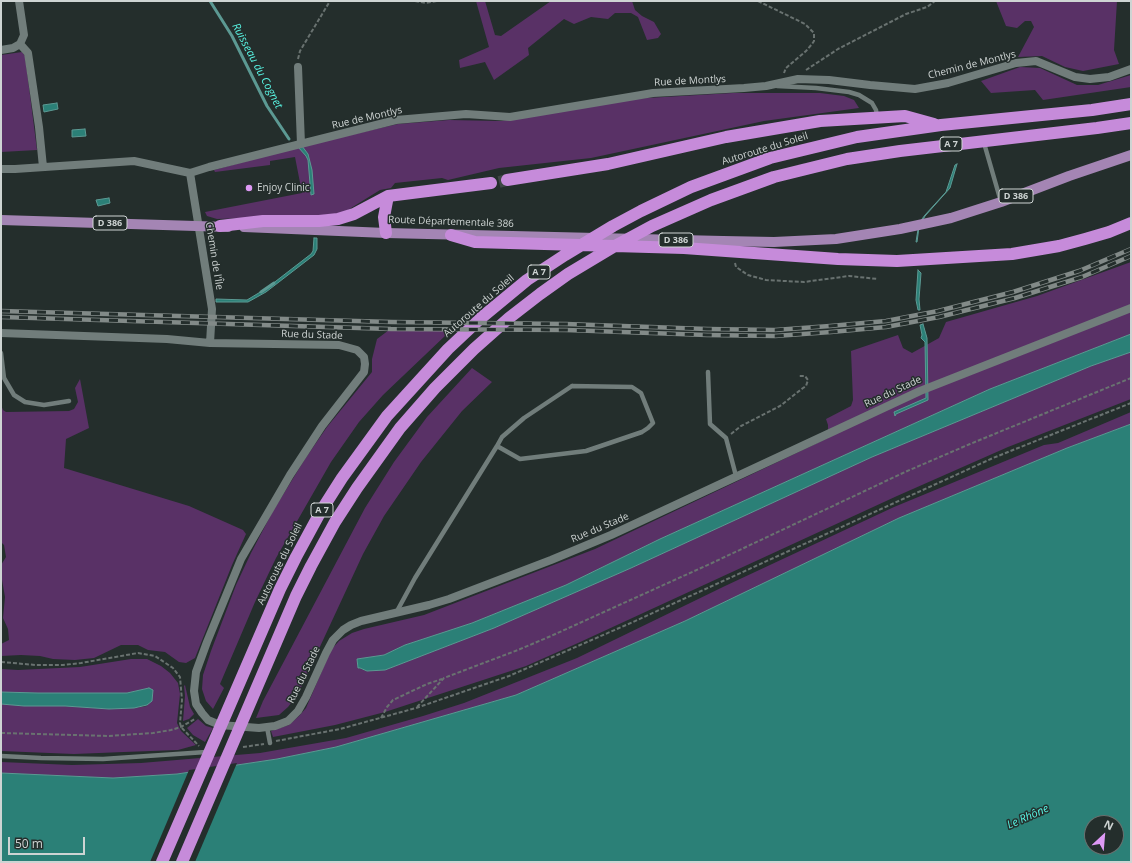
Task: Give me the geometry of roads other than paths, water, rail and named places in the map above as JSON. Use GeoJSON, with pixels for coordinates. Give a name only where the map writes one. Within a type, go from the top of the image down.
{"type":"FeatureCollection","features":[{"type":"Feature","properties":{"kind":"highway","name":"Autoroute du Soleil"},"geometry":{"type":"LineString","coordinates":[[162,862],[280,589],[321,511],[342,478],[387,416],[448,349],[481,318],[527,280],[565,255],[641,211],[691,187],[770,158],[857,137],[941,125],[1092,110],[1131,104]]}},
{"type":"Feature","properties":{"kind":"highway"},"geometry":{"type":"LineString","coordinates":[[507,180],[608,164],[726,137],[820,121],[905,116],[941,125]]}},
{"type":"Feature","properties":{"kind":"highway","name":"A 7"},"geometry":{"type":"LineString","coordinates":[[182,862],[277,639],[311,566],[352,494],[400,428],[435,388],[474,349],[524,306],[568,274],[613,247],[681,212],[774,177],[847,159],[900,151],[1131,123]]}},
{"type":"Feature","properties":{"kind":"highway"},"geometry":{"type":"LineString","coordinates":[[220,226],[263,221],[319,221],[338,219],[354,214],[388,196],[490,183]]}},
{"type":"Feature","properties":{"kind":"highway"},"geometry":{"type":"LineString","coordinates":[[386,233],[384,217],[388,196]]}},
{"type":"Feature","properties":{"kind":"highway"},"geometry":{"type":"LineString","coordinates":[[451,235],[474,242],[684,248],[882,260],[924,260],[1012,254],[1059,246],[1085,240],[1109,232],[1131,222]]}},
{"type":"Feature","properties":{"kind":"main road","name":"D 386"},"geometry":{"type":"LineString","coordinates":[[1001,202],[1069,176],[1131,155]]}},
{"type":"Feature","properties":{"kind":"main road","name":"Route Départementale 386"},"geometry":{"type":"LineString","coordinates":[[1,220],[220,226],[451,235],[774,242],[836,239],[900,229],[951,218],[1001,202]]}},
{"type":"Feature","properties":{"kind":"street"},"geometry":{"type":"LineString","coordinates":[[1,50],[13,48],[20,44],[24,34],[19,1]]}},
{"type":"Feature","properties":{"kind":"street"},"geometry":{"type":"LineString","coordinates":[[20,44],[28,53],[39,127],[42,167]]}},
{"type":"Feature","properties":{"kind":"street","name":"Chemin de Montlys"},"geometry":{"type":"LineString","coordinates":[[766,86],[781,82],[807,79],[915,88],[948,83],[1016,63],[1036,61],[1075,77],[1090,79],[1109,77],[1131,69]]}},
{"type":"Feature","properties":{"kind":"street"},"geometry":{"type":"LineString","coordinates":[[298,68],[301,144]]}},
{"type":"Feature","properties":{"kind":"street","name":"Rue de Montlys"},"geometry":{"type":"LineString","coordinates":[[1,169],[134,161],[190,173],[396,120],[466,114],[510,117],[653,93],[766,86]]}},
{"type":"Feature","properties":{"kind":"street","name":"Chemin de l'Île"},"geometry":{"type":"LineString","coordinates":[[190,173],[212,309],[210,343]]}},
{"type":"Feature","properties":{"kind":"street","name":"Rue du Stade"},"geometry":{"type":"LineString","coordinates":[[1,333],[167,339],[210,343],[339,345],[357,350],[364,357],[364,372],[360,379],[322,426],[290,475],[241,559],[212,628],[196,672],[194,692],[196,704],[208,720],[220,725],[253,728],[275,726],[288,721],[298,711],[306,698],[333,640],[343,630],[361,621],[430,605],[449,599],[550,560],[610,535],[920,391],[1131,308]]}},
{"type":"Feature","properties":{"kind":"lane"},"geometry":{"type":"LineString","coordinates":[[766,86],[816,88],[849,92],[872,103],[878,118]]}},
{"type":"Feature","properties":{"kind":"lane"},"geometry":{"type":"LineString","coordinates":[[984,141],[1001,202]]}},
{"type":"Feature","properties":{"kind":"lane"},"geometry":{"type":"LineString","coordinates":[[1,353],[4,378],[14,395],[25,402],[44,405],[69,401]]}},
{"type":"Feature","properties":{"kind":"lane"},"geometry":{"type":"LineString","coordinates":[[708,372],[710,424],[726,438],[736,476]]}},
{"type":"Feature","properties":{"kind":"lane"},"geometry":{"type":"LineString","coordinates":[[396,613],[415,578],[502,437],[524,418],[572,386],[632,387],[641,393],[653,423],[642,432],[586,451],[520,459],[497,446]]}},
{"type":"Feature","properties":{"kind":"lane"},"geometry":{"type":"LineString","coordinates":[[267,727],[270,743]]}},
{"type":"Feature","properties":{"kind":"lane"},"geometry":{"type":"LineString","coordinates":[[1,756],[103,759],[206,752]]}},
{"type":"Feature","properties":{"kind":"water"},"geometry":{"type":"Polygon","coordinates":[[[57,103],[58,109],[44,112],[43,105],[57,103]]]}},
{"type":"Feature","properties":{"kind":"water"},"geometry":{"type":"Polygon","coordinates":[[[85,129],[86,136],[72,137],[72,130],[85,129]]]}},
{"type":"Feature","properties":{"kind":"water"},"geometry":{"type":"Polygon","coordinates":[[[302,146],[308,154],[312,170],[314,194],[311,195],[308,160],[298,147],[302,146]]]}},
{"type":"Feature","properties":{"kind":"water"},"geometry":{"type":"Polygon","coordinates":[[[957,164],[950,188],[925,216],[919,227],[916,242],[919,223],[925,215],[946,192],[955,165],[957,164]]]}},
{"type":"Feature","properties":{"kind":"water"},"geometry":{"type":"Polygon","coordinates":[[[109,198],[110,203],[98,206],[96,200],[109,198]]]}},
{"type":"Feature","properties":{"kind":"water"},"geometry":{"type":"Polygon","coordinates":[[[314,238],[317,238],[317,249],[314,255],[266,292],[248,302],[216,302],[216,299],[247,300],[267,288],[311,254],[313,251],[314,238]]]}},
{"type":"Feature","properties":{"kind":"water"},"geometry":{"type":"Polygon","coordinates":[[[918,270],[921,273],[919,299],[920,310],[918,310],[916,300],[918,270]]]}},
{"type":"Feature","properties":{"kind":"water"},"geometry":{"type":"Polygon","coordinates":[[[923,324],[927,338],[928,400],[896,414],[895,416],[894,412],[926,398],[925,342],[921,338],[922,335],[920,325],[923,324]]]}},
{"type":"Feature","properties":{"kind":"water"},"geometry":{"type":"Polygon","coordinates":[[[1131,334],[1131,352],[1091,366],[872,457],[631,568],[494,628],[385,670],[367,671],[358,668],[357,659],[384,655],[405,645],[472,623],[566,585],[660,539],[990,389],[1131,334]]]}},
{"type":"Feature","properties":{"kind":"water","name":"Le Rhône"},"geometry":{"type":"Polygon","coordinates":[[[1131,424],[1131,862],[1,862],[1,773],[113,778],[177,774],[277,759],[336,747],[516,695],[685,621],[899,518],[1067,448],[1131,424]]]}},
{"type":"Feature","properties":{"kind":"water"},"geometry":{"type":"Polygon","coordinates":[[[149,688],[153,690],[152,701],[147,705],[134,708],[109,709],[1,704],[1,692],[127,693],[149,688]]]}},
{"type":"Feature","properties":{"kind":"waterway","name":"Ruisseau du Cognet"},"geometry":{"type":"LineString","coordinates":[[210,1],[232,36],[267,106],[289,139]]}},
{"type":"Feature","properties":{"kind":"waterway"},"geometry":{"type":"LineString","coordinates":[[261,292],[274,283]]}},
{"type":"Feature","properties":{"kind":"tunnel"},"geometry":{"type":"LineString","coordinates":[[499,182],[507,180]]}},
{"type":"Feature","properties":{"kind":"railway"},"geometry":{"type":"LineString","coordinates":[[1,311],[392,322],[566,324],[775,330],[886,321],[938,311],[1013,292],[1079,271],[1131,249]]}},
{"type":"Feature","properties":{"kind":"railway"},"geometry":{"type":"LineString","coordinates":[[1,317],[391,329],[566,330],[775,336],[886,327],[939,317],[1015,298],[1082,277],[1131,256]]}},
{"type":"Feature","properties":{"kind":"place","name":"Enjoy Clinic"},"geometry":{"type":"Point","coordinates":[249,188]}}]}
